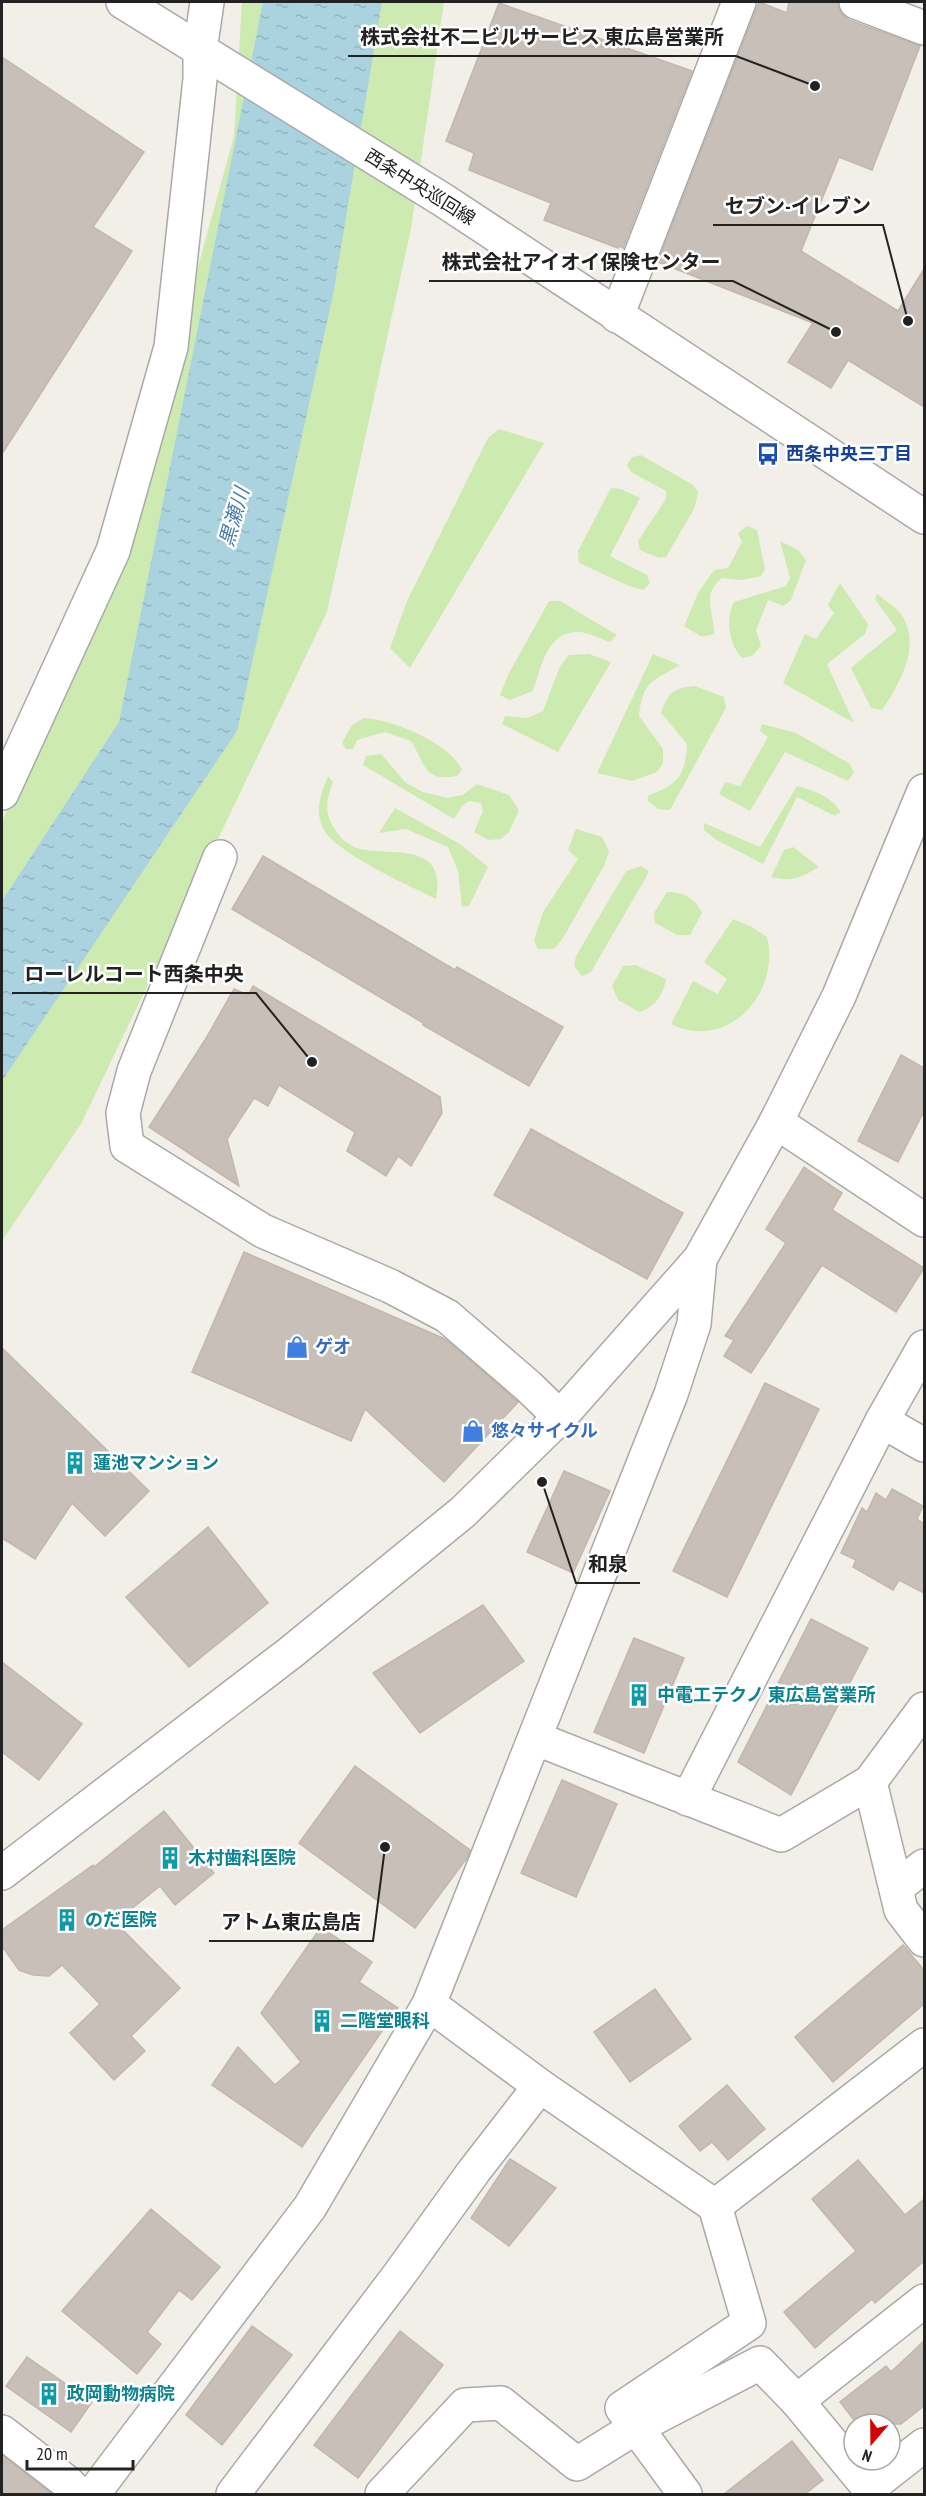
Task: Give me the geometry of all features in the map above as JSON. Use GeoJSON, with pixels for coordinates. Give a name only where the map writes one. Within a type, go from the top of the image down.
{"type":"FeatureCollection","features":[{"type":"Feature","properties":{"kind":"street","name":"西条中央巡回線"},"geometry":{"type":"LineString","coordinates":[[123,2],[443,200],[924,517]]}},
{"type":"Feature","properties":{"kind":"street"},"geometry":{"type":"LineString","coordinates":[[2,793],[114,551],[171,347],[200,79],[200,51],[207,2]]}},
{"type":"Feature","properties":{"kind":"street"},"geometry":{"type":"LineString","coordinates":[[617,316],[739,2]]}},
{"type":"Feature","properties":{"kind":"street"},"geometry":{"type":"LineString","coordinates":[[856,2],[924,28]]}},
{"type":"Feature","properties":{"kind":"street"},"geometry":{"type":"LineString","coordinates":[[2,1872],[290,1653],[454,1520],[560,1418],[700,1259],[776,1122],[839,996],[924,791]]}},
{"type":"Feature","properties":{"kind":"street"},"geometry":{"type":"LineString","coordinates":[[220,857],[134,1071],[123,1113],[127,1146],[263,1231],[390,1286],[447,1316],[528,1386],[560,1418]]}},
{"type":"Feature","properties":{"kind":"street"},"geometry":{"type":"LineString","coordinates":[[776,1122],[924,1220]]}},
{"type":"Feature","properties":{"kind":"street"},"geometry":{"type":"LineString","coordinates":[[93,2494],[310,2207],[429,2004],[537,1739],[671,1394],[694,1324],[700,1259]]}},
{"type":"Feature","properties":{"kind":"street"},"geometry":{"type":"LineString","coordinates":[[688,1799],[882,1421],[924,1347]]}},
{"type":"Feature","properties":{"kind":"street"},"geometry":{"type":"LineString","coordinates":[[882,1421],[924,1445]]}},
{"type":"Feature","properties":{"kind":"street"},"geometry":{"type":"LineString","coordinates":[[537,1739],[781,1835],[870,1782],[924,1709]]}},
{"type":"Feature","properties":{"kind":"street"},"geometry":{"type":"LineString","coordinates":[[870,1782],[901,1910],[924,1940]]}},
{"type":"Feature","properties":{"kind":"street"},"geometry":{"type":"LineString","coordinates":[[896,1888],[924,1866]]}},
{"type":"Feature","properties":{"kind":"street"},"geometry":{"type":"LineString","coordinates":[[429,2004],[540,2086],[715,2206],[749,2323],[621,2408],[685,2494]]}},
{"type":"Feature","properties":{"kind":"street"},"geometry":{"type":"LineString","coordinates":[[715,2206],[924,2045]]}},
{"type":"Feature","properties":{"kind":"street"},"geometry":{"type":"LineString","coordinates":[[233,2494],[540,2086]]}},
{"type":"Feature","properties":{"kind":"street"},"geometry":{"type":"LineString","coordinates":[[797,2401],[924,2301]]}},
{"type":"Feature","properties":{"kind":"street"},"geometry":{"type":"LineString","coordinates":[[382,2494],[465,2405],[501,2403],[577,2464],[635,2428],[760,2363],[797,2401],[871,2491],[924,2445]]}},
{"type":"Feature","properties":{"kind":"street"},"geometry":{"type":"LineString","coordinates":[[2,2432],[69,2483],[78,2494]]}},
{"type":"Feature","properties":{"kind":"green space"},"geometry":{"type":"Polygon","coordinates":[[[242,2],[444,2],[411,229],[327,612],[81,1124],[2,1241],[2,821],[105,604],[234,136],[242,2]]]}},
{"type":"Feature","properties":{"kind":"green space"},"geometry":{"type":"Polygon","coordinates":[[[499,429],[544,443],[410,668],[390,648],[407,601],[488,438],[499,429]]]}},
{"type":"Feature","properties":{"kind":"green space"},"geometry":{"type":"Polygon","coordinates":[[[641,455],[693,485],[698,492],[695,507],[666,557],[659,558],[640,550],[638,541],[666,499],[666,491],[631,472],[627,465],[632,457],[641,455]]]}},
{"type":"Feature","properties":{"kind":"green space"},"geometry":{"type":"Polygon","coordinates":[[[611,488],[621,489],[640,498],[610,556],[647,575],[650,583],[643,590],[579,563],[578,551],[611,488]]]}},
{"type":"Feature","properties":{"kind":"green space"},"geometry":{"type":"Polygon","coordinates":[[[747,526],[757,530],[765,569],[761,576],[741,580],[722,578],[716,584],[710,597],[714,634],[702,637],[684,626],[698,593],[714,570],[728,568],[742,542],[738,533],[747,526]]]}},
{"type":"Feature","properties":{"kind":"green space"},"geometry":{"type":"Polygon","coordinates":[[[780,541],[798,550],[806,560],[791,600],[784,606],[768,600],[756,630],[761,646],[752,656],[742,658],[731,639],[729,623],[731,608],[734,602],[786,586],[790,578],[780,541]]]}},
{"type":"Feature","properties":{"kind":"green space"},"geometry":{"type":"Polygon","coordinates":[[[840,583],[868,624],[865,634],[827,664],[854,723],[783,683],[805,634],[816,639],[834,613],[828,605],[840,583]]]}},
{"type":"Feature","properties":{"kind":"green space"},"geometry":{"type":"Polygon","coordinates":[[[877,594],[902,615],[910,642],[909,654],[901,678],[882,710],[871,708],[851,668],[897,630],[875,599],[877,594]]]}},
{"type":"Feature","properties":{"kind":"green space"},"geometry":{"type":"Polygon","coordinates":[[[549,601],[560,601],[617,635],[610,642],[582,632],[567,633],[552,644],[547,652],[533,691],[510,700],[500,695],[508,675],[549,601]]]}},
{"type":"Feature","properties":{"kind":"green space"},"geometry":{"type":"Polygon","coordinates":[[[589,654],[611,662],[558,752],[502,724],[505,716],[527,718],[543,711],[560,666],[569,655],[589,654]]]}},
{"type":"Feature","properties":{"kind":"green space"},"geometry":{"type":"Polygon","coordinates":[[[653,654],[680,665],[650,683],[641,704],[639,716],[663,749],[663,763],[657,772],[632,781],[597,773],[653,654]]]}},
{"type":"Feature","properties":{"kind":"green space"},"geometry":{"type":"Polygon","coordinates":[[[695,686],[724,697],[726,708],[670,810],[658,809],[647,800],[649,795],[667,787],[678,777],[685,763],[687,744],[661,713],[672,692],[695,686]]]}},
{"type":"Feature","properties":{"kind":"green space"},"geometry":{"type":"Polygon","coordinates":[[[364,718],[376,719],[419,734],[446,751],[462,770],[457,776],[446,777],[431,774],[411,741],[385,732],[357,740],[353,749],[346,749],[342,743],[352,725],[364,718]]]}},
{"type":"Feature","properties":{"kind":"green space"},"geometry":{"type":"Polygon","coordinates":[[[762,724],[796,733],[850,764],[854,772],[848,781],[785,752],[750,811],[719,794],[725,782],[740,786],[768,737],[760,731],[762,724]]]}},
{"type":"Feature","properties":{"kind":"green space"},"geometry":{"type":"Polygon","coordinates":[[[381,754],[406,783],[423,792],[447,798],[463,795],[477,784],[509,795],[519,810],[509,832],[501,839],[488,840],[474,832],[483,811],[481,803],[469,801],[462,806],[454,819],[363,765],[366,756],[381,754]]]}},
{"type":"Feature","properties":{"kind":"green space"},"geometry":{"type":"Polygon","coordinates":[[[328,776],[333,782],[328,799],[328,815],[341,837],[351,846],[360,849],[416,855],[426,860],[434,868],[437,881],[436,899],[359,859],[344,849],[324,830],[319,809],[328,776]]]}},
{"type":"Feature","properties":{"kind":"green space"},"geometry":{"type":"Polygon","coordinates":[[[797,786],[822,795],[841,812],[835,816],[797,797],[763,864],[715,839],[704,830],[704,823],[760,847],[797,786]]]}},
{"type":"Feature","properties":{"kind":"green space"},"geometry":{"type":"Polygon","coordinates":[[[395,808],[460,844],[488,867],[469,906],[462,907],[458,871],[448,847],[406,829],[379,833],[395,808]]]}},
{"type":"Feature","properties":{"kind":"green space"},"geometry":{"type":"Polygon","coordinates":[[[576,829],[602,837],[609,851],[605,864],[563,938],[554,949],[538,949],[534,941],[543,912],[578,859],[568,850],[576,829]]]}},
{"type":"Feature","properties":{"kind":"green space"},"geometry":{"type":"Polygon","coordinates":[[[793,847],[819,867],[796,878],[771,877],[784,850],[793,847]]]}},
{"type":"Feature","properties":{"kind":"green space"},"geometry":{"type":"Polygon","coordinates":[[[641,866],[649,871],[644,881],[591,972],[582,976],[574,966],[576,956],[626,871],[641,866]]]}},
{"type":"Feature","properties":{"kind":"green space"},"geometry":{"type":"Polygon","coordinates":[[[667,892],[679,893],[688,897],[696,903],[702,913],[690,935],[677,935],[655,923],[654,913],[667,892]]]}},
{"type":"Feature","properties":{"kind":"green space"},"geometry":{"type":"Polygon","coordinates":[[[733,919],[752,927],[767,937],[769,958],[766,978],[758,997],[746,1012],[730,1024],[712,1030],[692,1031],[671,1024],[693,981],[718,994],[727,979],[704,962],[733,919]]]}},
{"type":"Feature","properties":{"kind":"green space"},"geometry":{"type":"Polygon","coordinates":[[[636,965],[666,979],[657,1000],[639,1012],[618,1000],[612,986],[623,966],[636,965]]]}},
{"type":"Feature","properties":{"kind":"water","name":"黒瀬川"},"geometry":{"type":"Polygon","coordinates":[[[263,2],[382,2],[333,295],[237,731],[2,1081],[2,901],[119,722],[263,2]]]}},
{"type":"Feature","properties":{"kind":"building"},"geometry":{"type":"Polygon","coordinates":[[[759,2],[787,13],[789,2],[838,2],[841,13],[849,20],[920,46],[872,170],[839,157],[801,251],[898,311],[924,269],[924,407],[848,360],[831,388],[788,362],[813,323],[658,262],[759,2]]]}},
{"type":"Feature","properties":{"kind":"building"},"geometry":{"type":"Polygon","coordinates":[[[499,3],[692,71],[623,248],[544,220],[551,203],[469,170],[474,153],[446,141],[499,3]]]}},
{"type":"Feature","properties":{"kind":"building"},"geometry":{"type":"Polygon","coordinates":[[[2,57],[144,152],[93,227],[132,251],[2,454],[2,57]]]}},
{"type":"Feature","properties":{"kind":"building"},"geometry":{"type":"Polygon","coordinates":[[[263,856],[455,970],[457,967],[563,1027],[529,1086],[423,1025],[425,1024],[232,909],[263,856]]]}},
{"type":"Feature","properties":{"kind":"building"},"geometry":{"type":"Polygon","coordinates":[[[253,986],[440,1097],[442,1113],[411,1166],[398,1156],[386,1176],[347,1151],[355,1132],[279,1085],[268,1106],[254,1098],[227,1139],[239,1186],[149,1127],[205,1040],[234,989],[248,995],[253,986]]]}},
{"type":"Feature","properties":{"kind":"building"},"geometry":{"type":"Polygon","coordinates":[[[901,1055],[924,1068],[924,1111],[898,1162],[858,1141],[901,1055]]]}},
{"type":"Feature","properties":{"kind":"building"},"geometry":{"type":"Polygon","coordinates":[[[531,1129],[683,1213],[647,1279],[494,1195],[531,1129]]]}},
{"type":"Feature","properties":{"kind":"building"},"geometry":{"type":"Polygon","coordinates":[[[804,1167],[842,1193],[832,1210],[924,1268],[896,1312],[822,1265],[751,1373],[724,1356],[734,1340],[725,1336],[786,1243],[766,1229],[804,1167]]]}},
{"type":"Feature","properties":{"kind":"building","name":"ゲオ"},"geometry":{"type":"Polygon","coordinates":[[[244,1252],[445,1339],[518,1402],[444,1482],[365,1409],[351,1441],[192,1372],[244,1252]]]}},
{"type":"Feature","properties":{"kind":"building","name":"蓮池マンション"},"geometry":{"type":"Polygon","coordinates":[[[2,1348],[149,1491],[105,1536],[72,1503],[35,1559],[2,1538],[2,1348]]]}},
{"type":"Feature","properties":{"kind":"building"},"geometry":{"type":"Polygon","coordinates":[[[765,1383],[819,1409],[727,1597],[673,1571],[765,1383]]]}},
{"type":"Feature","properties":{"kind":"building"},"geometry":{"type":"Polygon","coordinates":[[[564,1471],[610,1491],[573,1573],[527,1552],[564,1471]]]}},
{"type":"Feature","properties":{"kind":"building"},"geometry":{"type":"Polygon","coordinates":[[[892,1489],[923,1506],[917,1519],[924,1524],[924,1593],[899,1580],[893,1590],[853,1567],[856,1560],[841,1553],[862,1508],[867,1512],[876,1493],[886,1500],[892,1489]]]}},
{"type":"Feature","properties":{"kind":"building"},"geometry":{"type":"Polygon","coordinates":[[[208,1527],[268,1603],[189,1667],[126,1597],[208,1527]]]}},
{"type":"Feature","properties":{"kind":"building"},"geometry":{"type":"Polygon","coordinates":[[[483,1605],[524,1661],[420,1733],[373,1673],[483,1605]]]}},
{"type":"Feature","properties":{"kind":"building"},"geometry":{"type":"Polygon","coordinates":[[[811,1619],[868,1648],[791,1795],[738,1762],[811,1619]]]}},
{"type":"Feature","properties":{"kind":"building","name":"中電工テクノ 東広島営業所"},"geometry":{"type":"Polygon","coordinates":[[[634,1638],[684,1658],[644,1753],[594,1732],[634,1638]]]}},
{"type":"Feature","properties":{"kind":"building"},"geometry":{"type":"Polygon","coordinates":[[[2,1662],[82,1724],[39,1780],[2,1752],[2,1662]]]}},
{"type":"Feature","properties":{"kind":"building"},"geometry":{"type":"Polygon","coordinates":[[[355,1766],[470,1850],[467,1858],[415,1928],[299,1843],[355,1766]]]}},
{"type":"Feature","properties":{"kind":"building"},"geometry":{"type":"Polygon","coordinates":[[[562,1780],[617,1804],[576,1897],[521,1873],[562,1780]]]}},
{"type":"Feature","properties":{"kind":"building"},"geometry":{"type":"Polygon","coordinates":[[[164,1811],[214,1873],[175,1905],[160,1886],[115,1922],[180,1988],[131,2036],[145,2051],[114,2080],[70,2033],[100,2004],[62,1965],[49,1976],[33,1975],[19,1970],[2,1946],[2,1930],[93,1865],[94,1867],[164,1811]]]}},
{"type":"Feature","properties":{"kind":"building","name":"二階堂眼科"},"geometry":{"type":"Polygon","coordinates":[[[321,1927],[372,1962],[359,1982],[398,2008],[302,2147],[212,2085],[238,2047],[275,2085],[301,2062],[261,2013],[321,1927]]]}},
{"type":"Feature","properties":{"kind":"building"},"geometry":{"type":"Polygon","coordinates":[[[903,1945],[924,1970],[924,2004],[833,2082],[795,2037],[903,1945]]]}},
{"type":"Feature","properties":{"kind":"building"},"geometry":{"type":"Polygon","coordinates":[[[655,1989],[691,2039],[630,2082],[594,2032],[655,1989]]]}},
{"type":"Feature","properties":{"kind":"building"},"geometry":{"type":"Polygon","coordinates":[[[727,2085],[765,2129],[728,2160],[712,2142],[700,2151],[679,2126],[727,2085]]]}},
{"type":"Feature","properties":{"kind":"building"},"geometry":{"type":"Polygon","coordinates":[[[510,2159],[556,2188],[509,2246],[471,2218],[510,2159]]]}},
{"type":"Feature","properties":{"kind":"building"},"geometry":{"type":"Polygon","coordinates":[[[858,2160],[905,2215],[924,2199],[924,2261],[875,2303],[872,2299],[815,2348],[784,2312],[856,2251],[812,2199],[858,2160]]]}},
{"type":"Feature","properties":{"kind":"building"},"geometry":{"type":"Polygon","coordinates":[[[151,2209],[220,2267],[192,2300],[179,2290],[147,2332],[161,2344],[137,2374],[62,2311],[151,2209]]]}},
{"type":"Feature","properties":{"kind":"building"},"geometry":{"type":"Polygon","coordinates":[[[252,2326],[292,2355],[222,2445],[186,2415],[252,2326]]]}},
{"type":"Feature","properties":{"kind":"building"},"geometry":{"type":"Polygon","coordinates":[[[400,2331],[443,2365],[358,2478],[314,2445],[400,2331]]]}},
{"type":"Feature","properties":{"kind":"building"},"geometry":{"type":"Polygon","coordinates":[[[924,2341],[924,2406],[902,2423],[902,2412],[848,2412],[840,2402],[886,2366],[891,2372],[924,2341]]]}},
{"type":"Feature","properties":{"kind":"building","name":"政岡動物病院"},"geometry":{"type":"Polygon","coordinates":[[[27,2357],[92,2402],[71,2432],[6,2386],[27,2357]]]}},
{"type":"Feature","properties":{"kind":"building"},"geometry":{"type":"Polygon","coordinates":[[[792,2441],[823,2480],[805,2494],[724,2494],[792,2441]]]}},
{"type":"Feature","properties":{"kind":"building"},"geometry":{"type":"Polygon","coordinates":[[[2,2455],[52,2494],[2,2494],[2,2455]]]}},
{"type":"Feature","properties":{"kind":"place","name":"株式会社不二ビルサービス 東広島営業所"},"geometry":{"type":"Point","coordinates":[815,86]}},
{"type":"Feature","properties":{"kind":"place","name":"セブン-イレブン"},"geometry":{"type":"Point","coordinates":[908,321]}},
{"type":"Feature","properties":{"kind":"place","name":"株式会社アイオイ保険センター"},"geometry":{"type":"Point","coordinates":[836,332]}},
{"type":"Feature","properties":{"kind":"place","name":"西条中央三丁目"},"geometry":{"type":"Point","coordinates":[768,454]}},
{"type":"Feature","properties":{"kind":"place","name":"ローレルコート西条中央"},"geometry":{"type":"Point","coordinates":[312,1062]}},
{"type":"Feature","properties":{"kind":"place","name":"ゲオ"},"geometry":{"type":"Point","coordinates":[297,1347]}},
{"type":"Feature","properties":{"kind":"place","name":"悠々サイクル"},"geometry":{"type":"Point","coordinates":[473,1431]}},
{"type":"Feature","properties":{"kind":"place","name":"蓮池マンション"},"geometry":{"type":"Point","coordinates":[75,1463]}},
{"type":"Feature","properties":{"kind":"place","name":"和泉"},"geometry":{"type":"Point","coordinates":[542,1482]}},
{"type":"Feature","properties":{"kind":"place","name":"中電工テクノ 東広島営業所"},"geometry":{"type":"Point","coordinates":[639,1695]}},
{"type":"Feature","properties":{"kind":"place","name":"アトム東広島店"},"geometry":{"type":"Point","coordinates":[385,1847]}},
{"type":"Feature","properties":{"kind":"place","name":"木村歯科医院"},"geometry":{"type":"Point","coordinates":[170,1858]}},
{"type":"Feature","properties":{"kind":"place","name":"のだ医院"},"geometry":{"type":"Point","coordinates":[67,1920]}},
{"type":"Feature","properties":{"kind":"place","name":"二階堂眼科"},"geometry":{"type":"Point","coordinates":[322,2021]}},
{"type":"Feature","properties":{"kind":"place","name":"政岡動物病院"},"geometry":{"type":"Point","coordinates":[49,2394]}}]}
